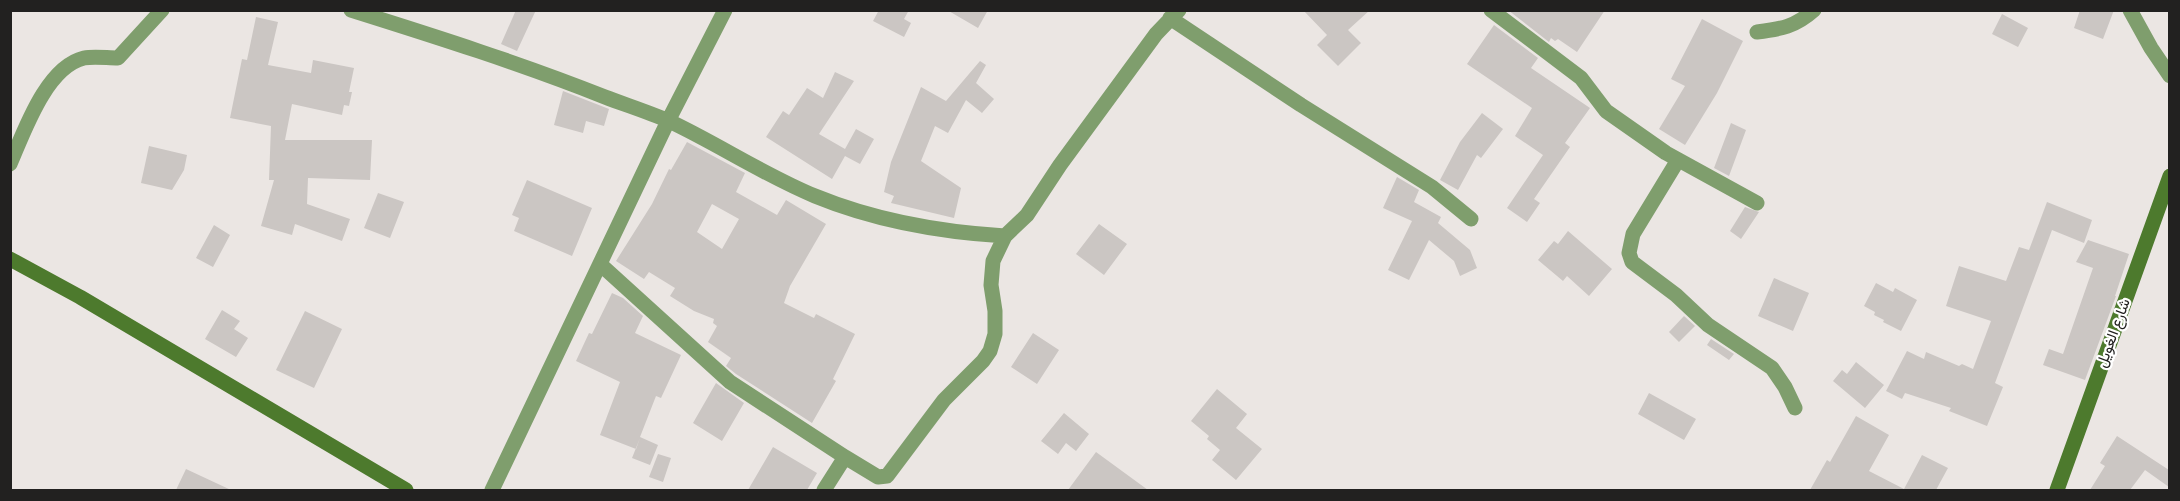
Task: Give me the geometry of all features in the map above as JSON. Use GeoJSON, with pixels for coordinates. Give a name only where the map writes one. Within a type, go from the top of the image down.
{"type":"FeatureCollection","features":[{"type":"Feature","properties":{"kind":"street"},"geometry":{"type":"LineString","coordinates":[[10,164],[35,108],[55,78],[85,58],[117,58],[162,10]]}},
{"type":"Feature","properties":{"kind":"street"},"geometry":{"type":"LineString","coordinates":[[351,10],[509,61],[668,121],[814,196],[887,220],[927,228],[1005,236]]}},
{"type":"Feature","properties":{"kind":"street"},"geometry":{"type":"LineString","coordinates":[[492,490],[668,121],[725,10]]}},
{"type":"Feature","properties":{"kind":"street"},"geometry":{"type":"LineString","coordinates":[[1491,10],[1581,78],[1606,111],[1678,160],[1757,203]]}},
{"type":"Feature","properties":{"kind":"street"},"geometry":{"type":"LineString","coordinates":[[1757,32],[1785,29],[1806,18],[1814,10]]}},
{"type":"Feature","properties":{"kind":"street"},"geometry":{"type":"LineString","coordinates":[[2130,10],[2169,76]]}},
{"type":"Feature","properties":{"kind":"street"},"geometry":{"type":"LineString","coordinates":[[600,264],[730,382],[845,458],[878,477],[887,477],[944,400],[990,351],[995,334],[993,261],[1005,236],[1027,215],[1060,165],[1174,14],[1301,105],[1432,187],[1471,219]]}},
{"type":"Feature","properties":{"kind":"street"},"geometry":{"type":"LineString","coordinates":[[1678,160],[1633,234],[1629,253],[1632,262],[1676,295],[1708,326],[1772,368],[1795,408]]}},
{"type":"Feature","properties":{"kind":"street","name":"شارع الغويل"},"geometry":{"type":"LineString","coordinates":[[2057,490],[2169,176]]}},
{"type":"Feature","properties":{"kind":"street"},"geometry":{"type":"LineString","coordinates":[[10,259],[119,319],[406,490]]}},
{"type":"Feature","properties":{"kind":"street"},"geometry":{"type":"LineString","coordinates":[[824,490],[845,458]]}},
{"type":"Feature","properties":{"kind":"building"},"geometry":{"type":"Polygon","coordinates":[[[516,10],[536,10],[517,51],[501,44],[516,10]]]}},
{"type":"Feature","properties":{"kind":"building"},"geometry":{"type":"Polygon","coordinates":[[[879,10],[909,10],[904,19],[911,23],[904,37],[873,21],[879,10]]]}},
{"type":"Feature","properties":{"kind":"building"},"geometry":{"type":"Polygon","coordinates":[[[947,10],[988,10],[978,28],[947,10]]]}},
{"type":"Feature","properties":{"kind":"building"},"geometry":{"type":"Polygon","coordinates":[[[1303,10],[1370,10],[1348,30],[1361,43],[1338,66],[1317,45],[1327,35],[1303,10]]]}},
{"type":"Feature","properties":{"kind":"building"},"geometry":{"type":"Polygon","coordinates":[[[1508,10],[1605,10],[1577,52],[1558,39],[1555,41],[1551,38],[1549,42],[1508,10]]]}},
{"type":"Feature","properties":{"kind":"building"},"geometry":{"type":"Polygon","coordinates":[[[2080,10],[2114,10],[2103,39],[2074,28],[2080,10]]]}},
{"type":"Feature","properties":{"kind":"building"},"geometry":{"type":"Polygon","coordinates":[[[2002,14],[2028,28],[2018,47],[1992,34],[2002,14]]]}},
{"type":"Feature","properties":{"kind":"building"},"geometry":{"type":"Polygon","coordinates":[[[256,17],[278,22],[268,65],[311,73],[313,60],[354,68],[349,92],[352,92],[349,106],[344,105],[342,115],[292,104],[285,140],[372,140],[370,180],[308,178],[307,204],[350,219],[342,241],[295,224],[292,235],[261,226],[274,180],[269,180],[271,126],[230,118],[242,59],[247,60],[256,17]]]}},
{"type":"Feature","properties":{"kind":"building"},"geometry":{"type":"Polygon","coordinates":[[[1702,19],[1743,41],[1717,93],[1685,145],[1659,129],[1685,86],[1671,79],[1702,19]]]}},
{"type":"Feature","properties":{"kind":"building"},"geometry":{"type":"Polygon","coordinates":[[[1494,25],[1538,58],[1531,68],[1590,108],[1565,143],[1570,147],[1534,199],[1540,203],[1527,222],[1507,208],[1543,155],[1515,136],[1532,108],[1467,64],[1494,25]]]}},
{"type":"Feature","properties":{"kind":"building"},"geometry":{"type":"Polygon","coordinates":[[[980,61],[986,65],[976,83],[994,99],[982,113],[966,100],[948,133],[935,126],[921,161],[961,188],[954,218],[891,203],[894,196],[884,192],[891,162],[921,87],[946,101],[980,61]]]}},
{"type":"Feature","properties":{"kind":"building"},"geometry":{"type":"Polygon","coordinates":[[[835,72],[854,81],[819,134],[845,149],[856,129],[874,139],[860,164],[845,156],[832,179],[766,137],[783,111],[789,115],[807,88],[823,98],[835,72]]]}},
{"type":"Feature","properties":{"kind":"building"},"geometry":{"type":"Polygon","coordinates":[[[563,91],[609,109],[604,126],[586,121],[583,133],[554,125],[563,91]]]}},
{"type":"Feature","properties":{"kind":"building"},"geometry":{"type":"Polygon","coordinates":[[[1482,113],[1503,129],[1481,158],[1477,155],[1458,190],[1440,180],[1460,142],[1482,113]]]}},
{"type":"Feature","properties":{"kind":"building"},"geometry":{"type":"Polygon","coordinates":[[[1731,123],[1746,130],[1729,176],[1714,168],[1731,123]]]}},
{"type":"Feature","properties":{"kind":"building"},"geometry":{"type":"Polygon","coordinates":[[[687,142],[745,173],[736,192],[777,215],[786,200],[826,224],[790,286],[784,303],[814,318],[816,314],[855,334],[833,379],[836,381],[812,423],[726,366],[731,358],[708,342],[717,326],[713,323],[714,319],[694,311],[670,296],[675,288],[649,272],[644,279],[616,261],[652,204],[669,169],[671,170],[687,142]],[[712,204],[697,232],[722,249],[739,219],[712,204]]]}},
{"type":"Feature","properties":{"kind":"building"},"geometry":{"type":"Polygon","coordinates":[[[149,146],[187,155],[184,170],[172,190],[141,183],[149,146]]]}},
{"type":"Feature","properties":{"kind":"building"},"geometry":{"type":"Polygon","coordinates":[[[1397,177],[1419,190],[1414,202],[1441,217],[1438,223],[1470,250],[1477,268],[1460,276],[1454,261],[1429,240],[1409,280],[1388,270],[1412,221],[1383,208],[1397,177]]]}},
{"type":"Feature","properties":{"kind":"building"},"geometry":{"type":"Polygon","coordinates":[[[527,180],[592,208],[572,256],[514,231],[519,218],[512,215],[527,180]]]}},
{"type":"Feature","properties":{"kind":"building"},"geometry":{"type":"Polygon","coordinates":[[[378,193],[404,202],[390,238],[364,228],[378,193]]]}},
{"type":"Feature","properties":{"kind":"building"},"geometry":{"type":"Polygon","coordinates":[[[2047,202],[2092,220],[2084,243],[2052,230],[1995,383],[2003,387],[1987,426],[1949,411],[1951,408],[1905,393],[1902,399],[1886,391],[1907,351],[1924,359],[1926,352],[1959,366],[1962,364],[1973,369],[1991,321],[1946,306],[1959,266],[2006,281],[2019,247],[2029,250],[2047,202]]]}},
{"type":"Feature","properties":{"kind":"building"},"geometry":{"type":"Polygon","coordinates":[[[1745,207],[1759,212],[1741,239],[1730,231],[1745,207]]]}},
{"type":"Feature","properties":{"kind":"building"},"geometry":{"type":"Polygon","coordinates":[[[1099,224],[1127,244],[1104,275],[1076,254],[1099,224]]]}},
{"type":"Feature","properties":{"kind":"building"},"geometry":{"type":"Polygon","coordinates":[[[214,225],[230,235],[213,267],[196,258],[214,225]]]}},
{"type":"Feature","properties":{"kind":"building"},"geometry":{"type":"Polygon","coordinates":[[[1568,231],[1612,269],[1589,296],[1567,276],[1563,281],[1538,260],[1554,241],[1558,244],[1568,231]]]}},
{"type":"Feature","properties":{"kind":"building"},"geometry":{"type":"Polygon","coordinates":[[[2088,240],[2129,254],[2085,380],[2043,365],[2049,349],[2063,354],[2093,268],[2076,262],[2088,240]]]}},
{"type":"Feature","properties":{"kind":"building"},"geometry":{"type":"Polygon","coordinates":[[[1774,278],[1809,293],[1793,331],[1758,316],[1774,278]]]}},
{"type":"Feature","properties":{"kind":"building"},"geometry":{"type":"Polygon","coordinates":[[[1876,283],[1893,292],[1895,288],[1917,300],[1901,331],[1883,322],[1884,320],[1874,315],[1875,312],[1864,306],[1876,283]]]}},
{"type":"Feature","properties":{"kind":"building"},"geometry":{"type":"Polygon","coordinates":[[[612,293],[623,298],[643,316],[635,333],[681,355],[661,398],[656,396],[640,437],[658,445],[650,465],[632,458],[636,449],[600,435],[620,382],[576,361],[612,293]]]}},
{"type":"Feature","properties":{"kind":"building"},"geometry":{"type":"Polygon","coordinates":[[[222,310],[240,321],[234,329],[248,338],[236,357],[205,339],[222,310]]]}},
{"type":"Feature","properties":{"kind":"building"},"geometry":{"type":"Polygon","coordinates":[[[305,311],[342,329],[314,388],[276,370],[305,311]]]}},
{"type":"Feature","properties":{"kind":"building"},"geometry":{"type":"Polygon","coordinates":[[[1684,316],[1695,326],[1679,342],[1669,332],[1684,316]]]}},
{"type":"Feature","properties":{"kind":"building"},"geometry":{"type":"Polygon","coordinates":[[[1033,333],[1059,350],[1037,384],[1011,367],[1033,333]]]}},
{"type":"Feature","properties":{"kind":"building"},"geometry":{"type":"Polygon","coordinates":[[[1711,339],[1734,354],[1729,360],[1707,345],[1711,339]]]}},
{"type":"Feature","properties":{"kind":"building"},"geometry":{"type":"Polygon","coordinates":[[[1856,362],[1884,385],[1865,408],[1833,381],[1842,370],[1847,374],[1856,362]]]}},
{"type":"Feature","properties":{"kind":"building"},"geometry":{"type":"Polygon","coordinates":[[[716,383],[744,403],[722,441],[693,423],[716,383]]]}},
{"type":"Feature","properties":{"kind":"building"},"geometry":{"type":"Polygon","coordinates":[[[1217,389],[1247,414],[1236,428],[1262,449],[1236,480],[1212,460],[1220,450],[1207,439],[1209,436],[1191,421],[1217,389]]]}},
{"type":"Feature","properties":{"kind":"building"},"geometry":{"type":"Polygon","coordinates":[[[1649,393],[1696,419],[1684,440],[1638,414],[1649,393]]]}},
{"type":"Feature","properties":{"kind":"building"},"geometry":{"type":"Polygon","coordinates":[[[1064,413],[1089,434],[1076,451],[1066,443],[1058,454],[1041,441],[1064,413]]]}},
{"type":"Feature","properties":{"kind":"building"},"geometry":{"type":"Polygon","coordinates":[[[1856,416],[1889,435],[1869,471],[1904,489],[1922,455],[1948,468],[1936,490],[1810,490],[1827,460],[1830,462],[1856,416]]]}},
{"type":"Feature","properties":{"kind":"building"},"geometry":{"type":"Polygon","coordinates":[[[2117,436],[2169,470],[2169,487],[2145,470],[2130,490],[2090,490],[2105,466],[2100,463],[2117,436]]]}},
{"type":"Feature","properties":{"kind":"building"},"geometry":{"type":"Polygon","coordinates":[[[773,447],[817,473],[807,490],[748,490],[773,447]]]}},
{"type":"Feature","properties":{"kind":"building"},"geometry":{"type":"Polygon","coordinates":[[[1096,452],[1148,490],[1068,490],[1096,452]]]}},
{"type":"Feature","properties":{"kind":"building"},"geometry":{"type":"Polygon","coordinates":[[[658,454],[671,458],[663,482],[649,477],[658,454]]]}},
{"type":"Feature","properties":{"kind":"building"},"geometry":{"type":"Polygon","coordinates":[[[186,469],[231,490],[176,490],[186,469]]]}}]}
